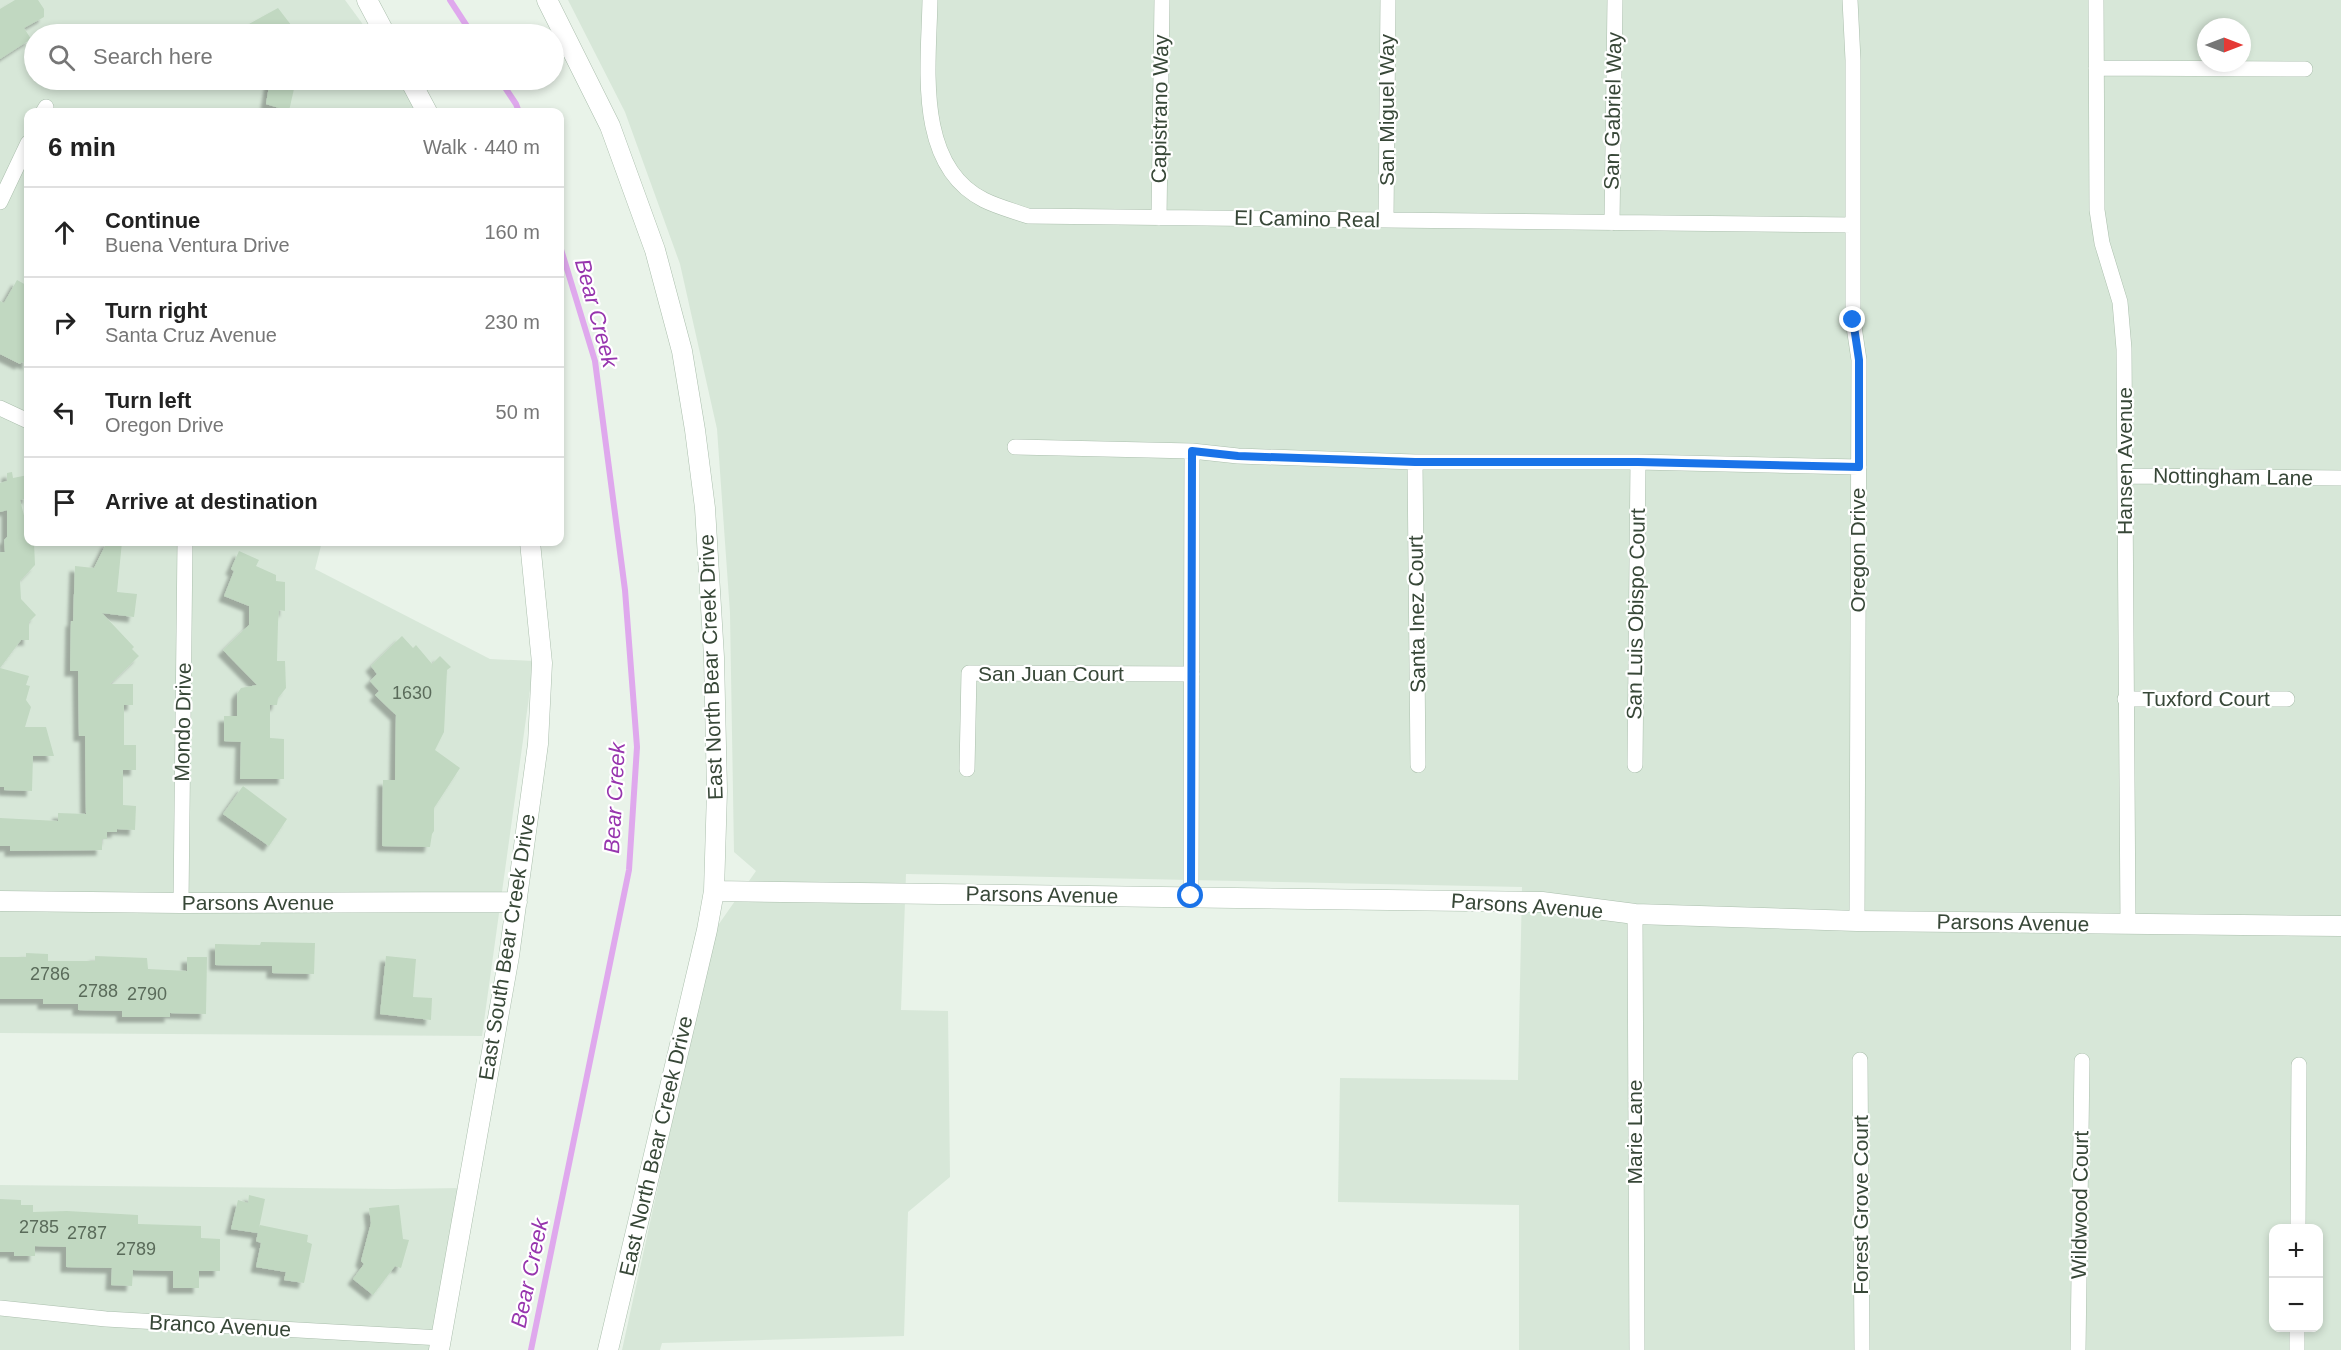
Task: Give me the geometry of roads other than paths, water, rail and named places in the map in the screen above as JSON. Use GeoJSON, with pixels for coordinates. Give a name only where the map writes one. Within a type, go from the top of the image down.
{"type":"FeatureCollection","features":[{"type":"Feature","properties":{"kind":"street"},"geometry":{"type":"LineString","coordinates":[[367,0],[380,24]]}},
{"type":"Feature","properties":{"kind":"street","name":"East North Bear Creek Drive"},"geometry":{"type":"LineString","coordinates":[[547,0],[559,24]]}},
{"type":"Feature","properties":{"kind":"street","name":"El Camino Real"},"geometry":{"type":"LineString","coordinates":[[930,0],[930,122],[941,155],[961,182],[983,200],[1028,216],[1853,225]]}},
{"type":"Feature","properties":{"kind":"street","name":"Capistrano Way"},"geometry":{"type":"LineString","coordinates":[[1159,218],[1162,0]]}},
{"type":"Feature","properties":{"kind":"street","name":"San Miguel Way"},"geometry":{"type":"LineString","coordinates":[[1386,220],[1388,0]]}},
{"type":"Feature","properties":{"kind":"street","name":"San Gabriel Way"},"geometry":{"type":"LineString","coordinates":[[1612,223],[1615,0]]}},
{"type":"Feature","properties":{"kind":"street","name":"Oregon Drive"},"geometry":{"type":"LineString","coordinates":[[1850,0],[1853,60],[1853,320],[1859,360],[1857,921]]}},
{"type":"Feature","properties":{"kind":"street","name":"Hansen Avenue"},"geometry":{"type":"LineString","coordinates":[[2096,0],[2097,210],[2102,243],[2120,302],[2123,326],[2128,924]]}},
{"type":"Feature","properties":{"kind":"street","name":"East North Bear Creek Drive"},"geometry":{"type":"LineString","coordinates":[[564,34],[610,126],[655,250],[682,351],[705,508],[712,634],[717,791],[714,891],[707,930],[608,1350]]}},
{"type":"Feature","properties":{"kind":"street"},"geometry":{"type":"LineString","coordinates":[[2096,68],[2305,69]]}},
{"type":"Feature","properties":{"kind":"street"},"geometry":{"type":"LineString","coordinates":[[416,90],[426,108]]}},
{"type":"Feature","properties":{"kind":"street"},"geometry":{"type":"LineString","coordinates":[[0,202],[24,151]]}},
{"type":"Feature","properties":{"kind":"street"},"geometry":{"type":"LineString","coordinates":[[0,408],[24,419]]}},
{"type":"Feature","properties":{"kind":"street"},"geometry":{"type":"LineString","coordinates":[[1015,447],[1192,451],[1262,457],[1415,462],[1638,462],[1859,467]]}},
{"type":"Feature","properties":{"kind":"street"},"geometry":{"type":"LineString","coordinates":[[1191,896],[1192,451]]}},
{"type":"Feature","properties":{"kind":"street","name":"Santa Inez Court"},"geometry":{"type":"LineString","coordinates":[[1415,462],[1418,765]]}},
{"type":"Feature","properties":{"kind":"street","name":"San Luis Obispo Court"},"geometry":{"type":"LineString","coordinates":[[1635,765],[1638,462]]}},
{"type":"Feature","properties":{"kind":"street","name":"Nottingham Lane"},"geometry":{"type":"LineString","coordinates":[[2125,476],[2341,478]]}},
{"type":"Feature","properties":{"kind":"street","name":"Mondo Drive"},"geometry":{"type":"LineString","coordinates":[[182,903],[185,546]]}},
{"type":"Feature","properties":{"kind":"street","name":"East South Bear Creek Drive"},"geometry":{"type":"LineString","coordinates":[[440,1344],[517,902],[538,744],[542,663],[530,546]]}},
{"type":"Feature","properties":{"kind":"street","name":"San Juan Court"},"geometry":{"type":"LineString","coordinates":[[967,769],[969,673],[1192,674]]}},
{"type":"Feature","properties":{"kind":"street","name":"Tuxford Court"},"geometry":{"type":"LineString","coordinates":[[2125,699],[2287,699]]}},
{"type":"Feature","properties":{"kind":"street","name":"Parsons Avenue"},"geometry":{"type":"LineString","coordinates":[[714,891],[1542,902],[1635,914],[1857,921],[2341,926]]}},
{"type":"Feature","properties":{"kind":"street","name":"Parsons Avenue"},"geometry":{"type":"LineString","coordinates":[[0,901],[517,902]]}},
{"type":"Feature","properties":{"kind":"street","name":"Marie Lane"},"geometry":{"type":"LineString","coordinates":[[1635,914],[1637,1350]]}},
{"type":"Feature","properties":{"kind":"street","name":"Forest Grove Court"},"geometry":{"type":"LineString","coordinates":[[1860,1060],[1862,1350]]}},
{"type":"Feature","properties":{"kind":"street","name":"Wildwood Court"},"geometry":{"type":"LineString","coordinates":[[2078,1350],[2082,1061]]}},
{"type":"Feature","properties":{"kind":"street"},"geometry":{"type":"LineString","coordinates":[[2298,1224],[2299,1065]]}},
{"type":"Feature","properties":{"kind":"street","name":"Branco Avenue"},"geometry":{"type":"LineString","coordinates":[[0,1308],[106,1319],[440,1344]]}},
{"type":"Feature","properties":{"kind":"street"},"geometry":{"type":"LineString","coordinates":[[2297,1332],[2297,1350]]}},
{"type":"Feature","properties":{"kind":"waterway","name":"Bear Creek"},"geometry":{"type":"LineString","coordinates":[[450,0],[466,24]]}},
{"type":"Feature","properties":{"kind":"waterway","name":"Bear Creek"},"geometry":{"type":"LineString","coordinates":[[507,90],[518,108]]}},
{"type":"Feature","properties":{"kind":"waterway","name":"Bear Creek"},"geometry":{"type":"LineString","coordinates":[[531,1350],[629,870],[637,747],[625,590],[595,361],[564,259]]}}]}
